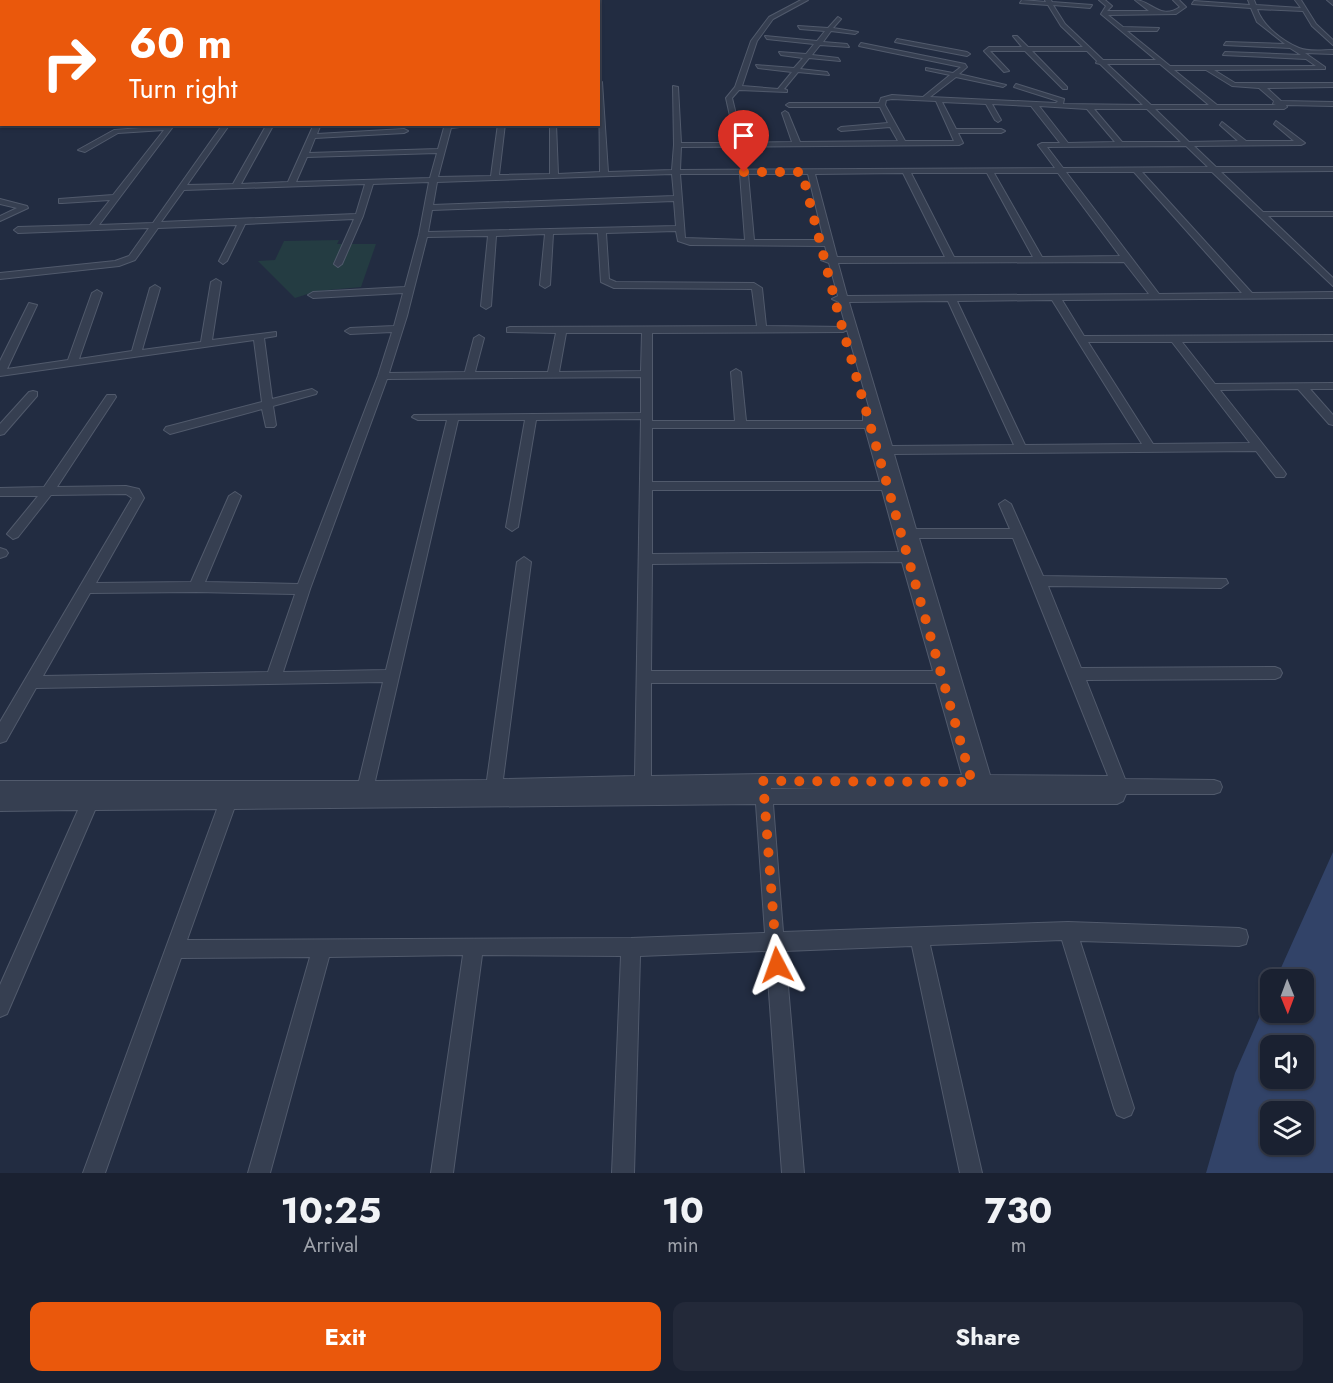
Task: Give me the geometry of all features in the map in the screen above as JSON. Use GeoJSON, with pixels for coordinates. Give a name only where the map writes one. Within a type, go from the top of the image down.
{"type":"FeatureCollection","features":[{"type":"Feature","properties":{"kind":"street"},"geometry":{"type":"LineString","coordinates":[[740,145],[729,99],[738,88],[754,41],[771,18],[805,0]]}},
{"type":"Feature","properties":{"kind":"street"},"geometry":{"type":"LineString","coordinates":[[1102,0],[1109,6],[1103,13]]}},
{"type":"Feature","properties":{"kind":"street"},"geometry":{"type":"LineString","coordinates":[[1138,0],[1155,13]]}},
{"type":"Feature","properties":{"kind":"street"},"geometry":{"type":"LineString","coordinates":[[1103,13],[1155,13],[1181,10],[1183,7],[1176,0]]}},
{"type":"Feature","properties":{"kind":"street"},"geometry":{"type":"LineString","coordinates":[[1298,0],[1314,25],[1333,44]]}},
{"type":"Feature","properties":{"kind":"street"},"geometry":{"type":"LineString","coordinates":[[1329,0],[1333,3]]}},
{"type":"Feature","properties":{"kind":"street"},"geometry":{"type":"LineString","coordinates":[[1022,2],[1090,6]]}},
{"type":"Feature","properties":{"kind":"street"},"geometry":{"type":"LineString","coordinates":[[1048,2],[1053,13],[1084,49],[1333,283]]}},
{"type":"Feature","properties":{"kind":"street"},"geometry":{"type":"LineString","coordinates":[[1194,3],[1251,3],[1305,10]]}},
{"type":"Feature","properties":{"kind":"street"},"geometry":{"type":"LineString","coordinates":[[1204,11],[1205,3]]}},
{"type":"Feature","properties":{"kind":"street"},"geometry":{"type":"LineString","coordinates":[[1251,3],[1259,21],[1323,68]]}},
{"type":"Feature","properties":{"kind":"street"},"geometry":{"type":"LineString","coordinates":[[1043,12],[1053,13]]}},
{"type":"Feature","properties":{"kind":"street"},"geometry":{"type":"LineString","coordinates":[[1103,13],[1213,105]]}},
{"type":"Feature","properties":{"kind":"street"},"geometry":{"type":"LineString","coordinates":[[738,88],[783,91],[796,71],[838,19]]}},
{"type":"Feature","properties":{"kind":"street"},"geometry":{"type":"LineString","coordinates":[[800,27],[855,32]]}},
{"type":"Feature","properties":{"kind":"street"},"geometry":{"type":"LineString","coordinates":[[1120,29],[1157,29]]}},
{"type":"Feature","properties":{"kind":"street"},"geometry":{"type":"LineString","coordinates":[[767,37],[847,46]]}},
{"type":"Feature","properties":{"kind":"street"},"geometry":{"type":"LineString","coordinates":[[1015,37],[1065,88]]}},
{"type":"Feature","properties":{"kind":"street"},"geometry":{"type":"LineString","coordinates":[[1221,37],[1280,38]]}},
{"type":"Feature","properties":{"kind":"street"},"geometry":{"type":"LineString","coordinates":[[897,41],[967,54]]}},
{"type":"Feature","properties":{"kind":"street"},"geometry":{"type":"LineString","coordinates":[[1226,44],[1291,46]]}},
{"type":"Feature","properties":{"kind":"street"},"geometry":{"type":"LineString","coordinates":[[861,45],[932,58],[964,67],[925,98]]}},
{"type":"Feature","properties":{"kind":"street"},"geometry":{"type":"LineString","coordinates":[[1006,71],[987,51],[989,49],[1084,49]]}},
{"type":"Feature","properties":{"kind":"street"},"geometry":{"type":"LineString","coordinates":[[932,58],[942,50]]}},
{"type":"Feature","properties":{"kind":"street"},"geometry":{"type":"LineString","coordinates":[[1298,51],[1333,52]]}},
{"type":"Feature","properties":{"kind":"street"},"geometry":{"type":"LineString","coordinates":[[781,53],[838,60]]}},
{"type":"Feature","properties":{"kind":"street"},"geometry":{"type":"LineString","coordinates":[[1225,54],[1307,57]]}},
{"type":"Feature","properties":{"kind":"street"},"geometry":{"type":"LineString","coordinates":[[1098,62],[1207,68],[1333,68]]}},
{"type":"Feature","properties":{"kind":"street"},"geometry":{"type":"LineString","coordinates":[[758,66],[827,74]]}},
{"type":"Feature","properties":{"kind":"street"},"geometry":{"type":"LineString","coordinates":[[1207,68],[1234,85],[1333,85]]}},
{"type":"Feature","properties":{"kind":"street"},"geometry":{"type":"LineString","coordinates":[[928,69],[1003,85]]}},
{"type":"Feature","properties":{"kind":"street"},"geometry":{"type":"LineString","coordinates":[[1016,86],[1062,100],[1057,105]]}},
{"type":"Feature","properties":{"kind":"street"},"geometry":{"type":"LineString","coordinates":[[903,145],[882,105],[883,99],[925,98],[1034,105],[1284,107],[1261,86]]}},
{"type":"Feature","properties":{"kind":"street"},"geometry":{"type":"LineString","coordinates":[[675,87],[678,145],[676,172],[681,239],[750,243],[824,243]]}},
{"type":"Feature","properties":{"kind":"street"},"geometry":{"type":"LineString","coordinates":[[678,145],[959,143],[938,99]]}},
{"type":"Feature","properties":{"kind":"street"},"geometry":{"type":"LineString","coordinates":[[988,102],[998,120]]}},
{"type":"Feature","properties":{"kind":"street"},"geometry":{"type":"LineString","coordinates":[[1281,104],[1333,104]]}},
{"type":"Feature","properties":{"kind":"street"},"geometry":{"type":"LineString","coordinates":[[789,105],[882,105]]}},
{"type":"Feature","properties":{"kind":"street"},"geometry":{"type":"LineString","coordinates":[[1034,105],[1066,145]]}},
{"type":"Feature","properties":{"kind":"street"},"geometry":{"type":"LineString","coordinates":[[1057,105],[1089,107],[1144,105]]}},
{"type":"Feature","properties":{"kind":"street"},"geometry":{"type":"LineString","coordinates":[[1089,107],[1121,145]]}},
{"type":"Feature","properties":{"kind":"street"},"geometry":{"type":"LineString","coordinates":[[785,113],[797,145]]}},
{"type":"Feature","properties":{"kind":"street"},"geometry":{"type":"LineString","coordinates":[[600,121],[604,173]]}},
{"type":"Feature","properties":{"kind":"street"},"geometry":{"type":"LineString","coordinates":[[1157,297],[1042,146],[1301,143],[1276,123]]}},
{"type":"Feature","properties":{"kind":"street"},"geometry":{"type":"LineString","coordinates":[[1222,124],[1245,144]]}},
{"type":"Feature","properties":{"kind":"street"},"geometry":{"type":"LineString","coordinates":[[841,129],[892,125]]}},
{"type":"Feature","properties":{"kind":"street"},"geometry":{"type":"LineString","coordinates":[[0,276],[116,264],[132,258],[157,226],[225,126]]}},
{"type":"Feature","properties":{"kind":"street"},"geometry":{"type":"LineString","coordinates":[[236,186],[271,126]]}},
{"type":"Feature","properties":{"kind":"street"},"geometry":{"type":"LineString","coordinates":[[291,184],[317,126]]}},
{"type":"Feature","properties":{"kind":"street"},"geometry":{"type":"LineString","coordinates":[[361,133],[363,126]]}},
{"type":"Feature","properties":{"kind":"street"},"geometry":{"type":"LineString","coordinates":[[273,679],[398,329],[423,235],[433,181],[449,126]]}},
{"type":"Feature","properties":{"kind":"street"},"geometry":{"type":"LineString","coordinates":[[495,177],[502,126]]}},
{"type":"Feature","properties":{"kind":"street"},"geometry":{"type":"LineString","coordinates":[[553,126],[554,175]]}},
{"type":"Feature","properties":{"kind":"street"},"geometry":{"type":"LineString","coordinates":[[82,150],[116,131],[170,128],[92,228]]}},
{"type":"Feature","properties":{"kind":"street"},"geometry":{"type":"LineString","coordinates":[[313,136],[404,131]]}},
{"type":"Feature","properties":{"kind":"street"},"geometry":{"type":"LineString","coordinates":[[954,131],[1001,131]]}},
{"type":"Feature","properties":{"kind":"street"},"geometry":{"type":"LineString","coordinates":[[304,155],[441,151]]}},
{"type":"Feature","properties":{"kind":"street"},"geometry":{"type":"LineString","coordinates":[[182,188],[433,181],[604,173],[1333,169]]}},
{"type":"Feature","properties":{"kind":"street"},"geometry":{"type":"LineString","coordinates":[[989,170],[1039,259]]}},
{"type":"Feature","properties":{"kind":"street"},"geometry":{"type":"LineString","coordinates":[[1136,170],[1250,296]]}},
{"type":"Feature","properties":{"kind":"street"},"geometry":{"type":"LineString","coordinates":[[906,171],[951,260]]}},
{"type":"Feature","properties":{"kind":"street"},"geometry":{"type":"LineString","coordinates":[[744,172],[750,243]]}},
{"type":"Feature","properties":{"kind":"street"},"geometry":{"type":"LineString","coordinates":[[807,172],[839,299],[882,450],[912,534],[980,789]]}},
{"type":"Feature","properties":{"kind":"street"},"geometry":{"type":"LineString","coordinates":[[338,264],[359,216],[370,182]]}},
{"type":"Feature","properties":{"kind":"street"},"geometry":{"type":"LineString","coordinates":[[62,201],[116,197]]}},
{"type":"Feature","properties":{"kind":"street"},"geometry":{"type":"LineString","coordinates":[[428,208],[679,198]]}},
{"type":"Feature","properties":{"kind":"street"},"geometry":{"type":"LineString","coordinates":[[0,201],[24,208],[0,219]]}},
{"type":"Feature","properties":{"kind":"street"},"geometry":{"type":"LineString","coordinates":[[1262,214],[1331,216]]}},
{"type":"Feature","properties":{"kind":"street"},"geometry":{"type":"LineString","coordinates":[[18,230],[359,216]]}},
{"type":"Feature","properties":{"kind":"street"},"geometry":{"type":"LineString","coordinates":[[223,261],[242,222]]}},
{"type":"Feature","properties":{"kind":"street"},"geometry":{"type":"LineString","coordinates":[[423,235],[681,228]]}},
{"type":"Feature","properties":{"kind":"street"},"geometry":{"type":"LineString","coordinates":[[602,230],[604,280],[607,284],[754,286],[757,288],[762,330]]}},
{"type":"Feature","properties":{"kind":"street"},"geometry":{"type":"LineString","coordinates":[[545,285],[549,231]]}},
{"type":"Feature","properties":{"kind":"street"},"geometry":{"type":"LineString","coordinates":[[486,306],[492,233]]}},
{"type":"Feature","properties":{"kind":"street"},"geometry":{"type":"LineString","coordinates":[[829,260],[1126,259]]}},
{"type":"Feature","properties":{"kind":"street"},"geometry":{"type":"LineString","coordinates":[[206,344],[216,282]]}},
{"type":"Feature","properties":{"kind":"street"},"geometry":{"type":"LineString","coordinates":[[136,354],[155,288]]}},
{"type":"Feature","properties":{"kind":"street"},"geometry":{"type":"LineString","coordinates":[[313,295],[409,290]]}},
{"type":"Feature","properties":{"kind":"street"},"geometry":{"type":"LineString","coordinates":[[72,363],[97,293]]}},
{"type":"Feature","properties":{"kind":"street"},"geometry":{"type":"LineString","coordinates":[[839,299],[1333,295]]}},
{"type":"Feature","properties":{"kind":"street"},"geometry":{"type":"LineString","coordinates":[[1055,297],[1149,448]]}},
{"type":"Feature","properties":{"kind":"street"},"geometry":{"type":"LineString","coordinates":[[951,298],[1021,449]]}},
{"type":"Feature","properties":{"kind":"street"},"geometry":{"type":"LineString","coordinates":[[839,299],[843,329],[870,424],[882,450],[887,486],[941,678],[980,789]]}},
{"type":"Feature","properties":{"kind":"street"},"geometry":{"type":"LineString","coordinates":[[0,372],[32,305]]}},
{"type":"Feature","properties":{"kind":"street"},"geometry":{"type":"LineString","coordinates":[[350,331],[398,329]]}},
{"type":"Feature","properties":{"kind":"street"},"geometry":{"type":"LineString","coordinates":[[510,330],[843,329]]}},
{"type":"Feature","properties":{"kind":"street"},"geometry":{"type":"LineString","coordinates":[[553,375],[562,330]]}},
{"type":"Feature","properties":{"kind":"street"},"geometry":{"type":"LineString","coordinates":[[643,783],[647,330]]}},
{"type":"Feature","properties":{"kind":"street"},"geometry":{"type":"LineString","coordinates":[[0,372],[273,334]]}},
{"type":"Feature","properties":{"kind":"street"},"geometry":{"type":"LineString","coordinates":[[259,336],[270,425]]}},
{"type":"Feature","properties":{"kind":"street"},"geometry":{"type":"LineString","coordinates":[[469,375],[479,338]]}},
{"type":"Feature","properties":{"kind":"street"},"geometry":{"type":"LineString","coordinates":[[1081,339],[1333,338]]}},
{"type":"Feature","properties":{"kind":"street"},"geometry":{"type":"LineString","coordinates":[[1175,339],[1280,474]]}},
{"type":"Feature","properties":{"kind":"street"},"geometry":{"type":"LineString","coordinates":[[736,372],[741,425]]}},
{"type":"Feature","properties":{"kind":"street"},"geometry":{"type":"LineString","coordinates":[[383,376],[647,374]]}},
{"type":"Feature","properties":{"kind":"street"},"geometry":{"type":"LineString","coordinates":[[1211,387],[1333,386]]}},
{"type":"Feature","properties":{"kind":"street"},"geometry":{"type":"LineString","coordinates":[[1302,387],[1333,422]]}},
{"type":"Feature","properties":{"kind":"street"},"geometry":{"type":"LineString","coordinates":[[170,430],[312,392]]}},
{"type":"Feature","properties":{"kind":"street"},"geometry":{"type":"LineString","coordinates":[[0,431],[33,394]]}},
{"type":"Feature","properties":{"kind":"street"},"geometry":{"type":"LineString","coordinates":[[12,534],[48,491],[111,397]]}},
{"type":"Feature","properties":{"kind":"street"},"geometry":{"type":"LineString","coordinates":[[418,417],[531,416],[741,425],[870,424]]}},
{"type":"Feature","properties":{"kind":"street"},"geometry":{"type":"LineString","coordinates":[[512,527],[531,416]]}},
{"type":"Feature","properties":{"kind":"street"},"geometry":{"type":"LineString","coordinates":[[365,788],[453,417]]}},
{"type":"Feature","properties":{"kind":"street"},"geometry":{"type":"LineString","coordinates":[[882,450],[1259,447]]}},
{"type":"Feature","properties":{"kind":"street"},"geometry":{"type":"LineString","coordinates":[[646,486],[887,486]]}},
{"type":"Feature","properties":{"kind":"street"},"geometry":{"type":"LineString","coordinates":[[0,492],[126,490],[135,492],[138,498],[0,736]]}},
{"type":"Feature","properties":{"kind":"street"},"geometry":{"type":"LineString","coordinates":[[196,587],[235,496]]}},
{"type":"Feature","properties":{"kind":"street"},"geometry":{"type":"LineString","coordinates":[[0,803],[228,801],[763,789],[980,789],[1118,796],[1120,786],[1039,581],[1005,504]]}},
{"type":"Feature","properties":{"kind":"street"},"geometry":{"type":"LineString","coordinates":[[912,534],[1018,532]]}},
{"type":"Feature","properties":{"kind":"street"},"geometry":{"type":"LineString","coordinates":[[645,559],[907,557]]}},
{"type":"Feature","properties":{"kind":"street"},"geometry":{"type":"LineString","coordinates":[[494,787],[524,562]]}},
{"type":"Feature","properties":{"kind":"street"},"geometry":{"type":"LineString","coordinates":[[1039,581],[1221,583]]}},
{"type":"Feature","properties":{"kind":"street"},"geometry":{"type":"LineString","coordinates":[[86,588],[196,587],[303,590]]}},
{"type":"Feature","properties":{"kind":"street"},"geometry":{"type":"LineString","coordinates":[[1076,674],[1275,673]]}},
{"type":"Feature","properties":{"kind":"street"},"geometry":{"type":"LineString","coordinates":[[31,682],[391,676]]}},
{"type":"Feature","properties":{"kind":"street"},"geometry":{"type":"LineString","coordinates":[[644,677],[941,678]]}},
{"type":"Feature","properties":{"kind":"street"},"geometry":{"type":"LineString","coordinates":[[0,789],[494,787],[643,783],[763,789]]}},
{"type":"Feature","properties":{"kind":"street"},"geometry":{"type":"LineString","coordinates":[[1120,786],[1214,787]]}},
{"type":"Feature","properties":{"kind":"street"},"geometry":{"type":"LineString","coordinates":[[763,789],[793,1173]]}},
{"type":"Feature","properties":{"kind":"street"},"geometry":{"type":"LineString","coordinates":[[94,1173],[228,801]]}},
{"type":"Feature","properties":{"kind":"street"},"geometry":{"type":"LineString","coordinates":[[0,1007],[90,802]]}},
{"type":"Feature","properties":{"kind":"street"},"geometry":{"type":"LineString","coordinates":[[174,949],[631,947],[1068,931],[1239,937]]}},
{"type":"Feature","properties":{"kind":"street"},"geometry":{"type":"LineString","coordinates":[[1068,931],[1124,1108]]}},
{"type":"Feature","properties":{"kind":"street"},"geometry":{"type":"LineString","coordinates":[[919,936],[971,1173]]}},
{"type":"Feature","properties":{"kind":"street"},"geometry":{"type":"LineString","coordinates":[[442,1173],[474,946]]}},
{"type":"Feature","properties":{"kind":"street"},"geometry":{"type":"LineString","coordinates":[[259,1173],[322,947]]}},
{"type":"Feature","properties":{"kind":"street"},"geometry":{"type":"LineString","coordinates":[[623,1173],[631,947]]}},
{"type":"Feature","properties":{"kind":"green space"},"geometry":{"type":"Polygon","coordinates":[[[339,240],[337,244],[376,244],[361,287],[317,291],[295,298],[258,261],[275,260],[284,241],[339,240]]]}},
{"type":"Feature","properties":{"kind":"water"},"geometry":{"type":"Polygon","coordinates":[[[1333,852],[1333,1173],[1206,1173],[1235,1073],[1260,1016],[1260,1023],[1314,1023],[1314,969],[1280,969],[1333,852]]]}},
{"type":"Feature","properties":{"kind":"route"},"geometry":{"type":"LineString","coordinates":[[744,172],[802,172],[839,316],[922,614],[972,782],[763,781],[777,965]]}}]}
